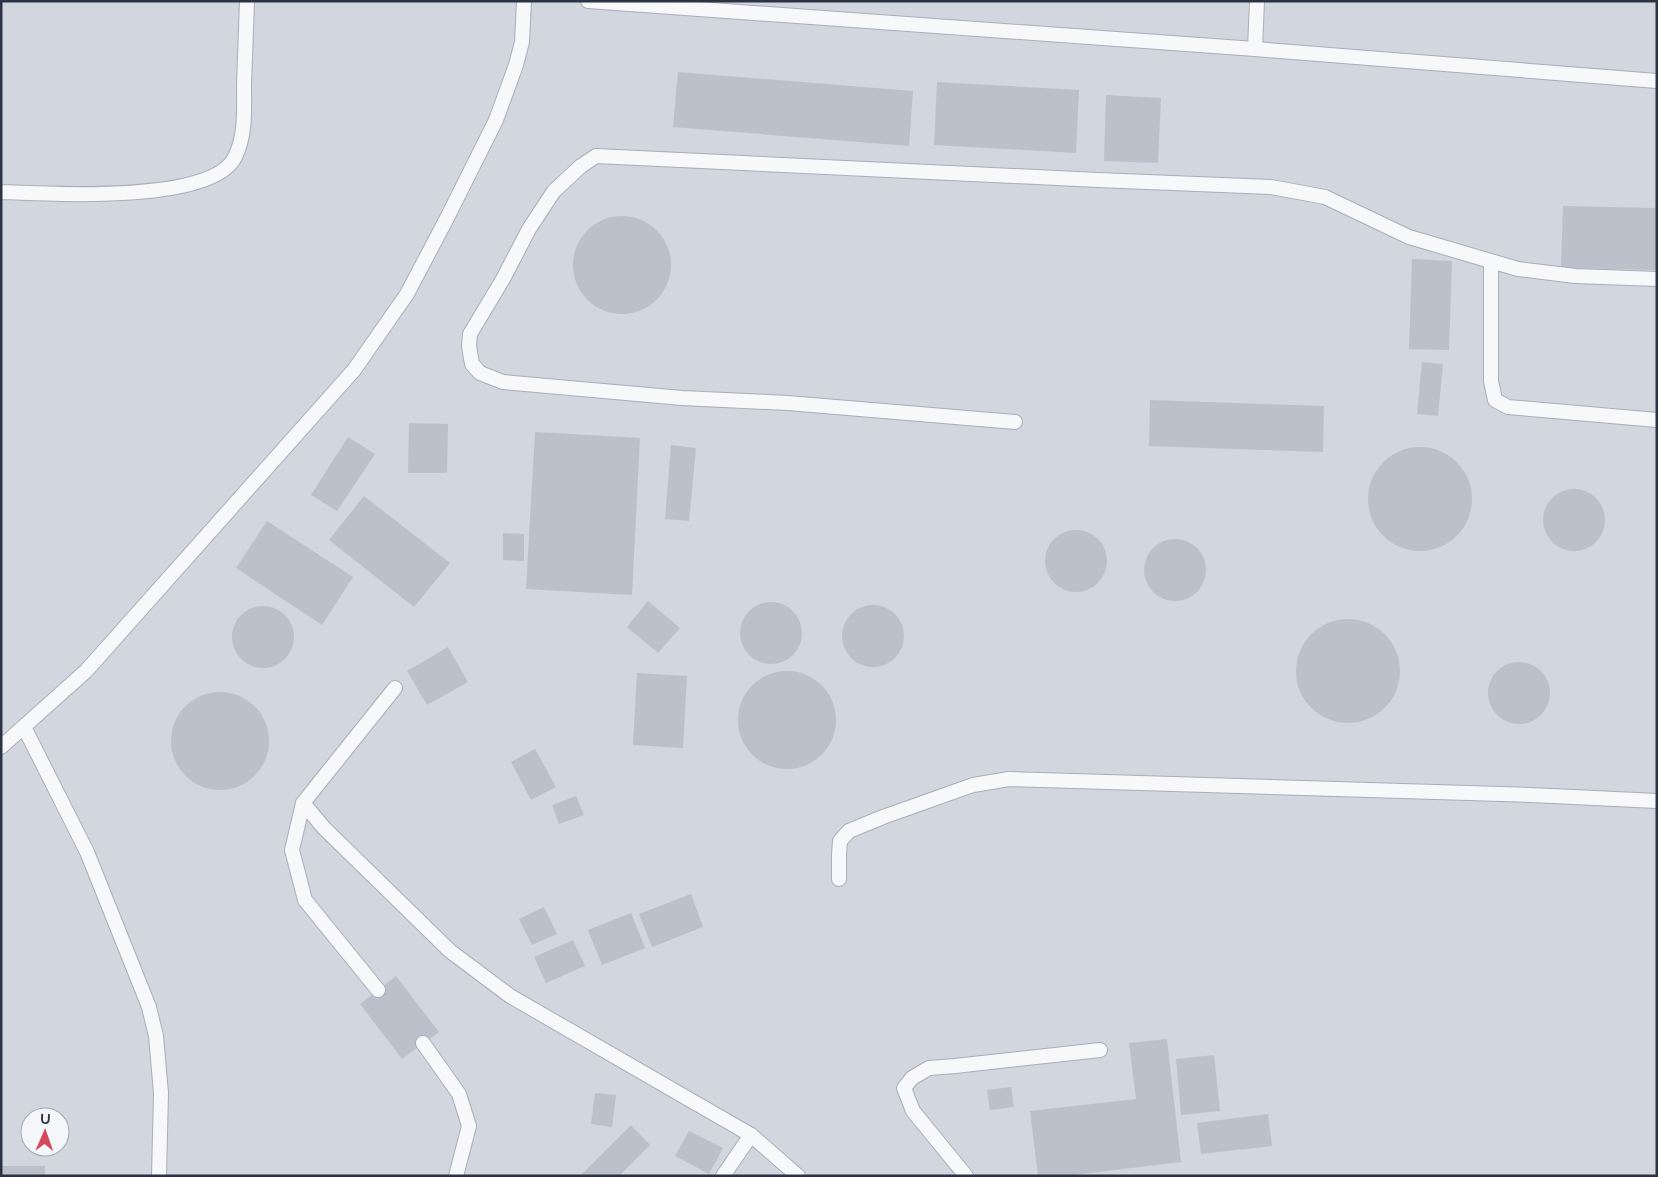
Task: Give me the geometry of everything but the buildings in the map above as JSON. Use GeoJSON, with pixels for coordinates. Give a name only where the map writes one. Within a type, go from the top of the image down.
{"type":"FeatureCollection","features":[{"type":"Feature","properties":{"kind":"lane"},"geometry":{"type":"LineString","coordinates":[[1,192],[89,195],[181,187],[209,179],[229,166],[235,157],[243,135],[247,1]]}},
{"type":"Feature","properties":{"kind":"lane"},"geometry":{"type":"LineString","coordinates":[[1,747],[86,671],[354,370],[401,302],[447,218],[496,120],[516,65],[522,42],[524,1]]}},
{"type":"Feature","properties":{"kind":"lane"},"geometry":{"type":"LineString","coordinates":[[588,1],[1255,49],[1657,81]]}},
{"type":"Feature","properties":{"kind":"lane"},"geometry":{"type":"LineString","coordinates":[[1255,49],[1257,1]]}},
{"type":"Feature","properties":{"kind":"lane"},"geometry":{"type":"LineString","coordinates":[[1015,422],[788,403],[682,398],[503,382],[480,373],[472,364],[469,346],[470,334],[503,279],[529,229],[554,191],[581,166],[596,156],[1098,180],[1271,186],[1324,197],[1409,237],[1518,269],[1575,276],[1657,279]]}},
{"type":"Feature","properties":{"kind":"lane"},"geometry":{"type":"LineString","coordinates":[[1491,262],[1491,381],[1496,400],[1508,407],[1657,420]]}},
{"type":"Feature","properties":{"kind":"lane"},"geometry":{"type":"LineString","coordinates":[[378,990],[305,900],[292,850],[303,803],[395,688]]}},
{"type":"Feature","properties":{"kind":"lane"},"geometry":{"type":"LineString","coordinates":[[24,727],[87,852],[150,1007],[156,1036],[161,1093],[159,1176]]}},
{"type":"Feature","properties":{"kind":"lane"},"geometry":{"type":"LineString","coordinates":[[839,879],[840,841],[849,831],[973,785],[1009,779],[1657,801]]}},
{"type":"Feature","properties":{"kind":"lane"},"geometry":{"type":"LineString","coordinates":[[303,803],[324,828],[450,951],[510,996],[751,1135],[798,1176]]}},
{"type":"Feature","properties":{"kind":"lane"},"geometry":{"type":"LineString","coordinates":[[423,1043],[459,1094],[469,1126],[456,1176]]}},
{"type":"Feature","properties":{"kind":"lane"},"geometry":{"type":"LineString","coordinates":[[966,1176],[913,1111],[904,1088],[912,1078],[929,1068],[1100,1050]]}},
{"type":"Feature","properties":{"kind":"lane"},"geometry":{"type":"LineString","coordinates":[[723,1176],[751,1135]]}},
{"type":"Feature","properties":{"kind":"shaded area"},"geometry":{"type":"Polygon","coordinates":[[[1,1],[1657,1],[1657,1176],[1,1176],[1,1]]]}}]}
